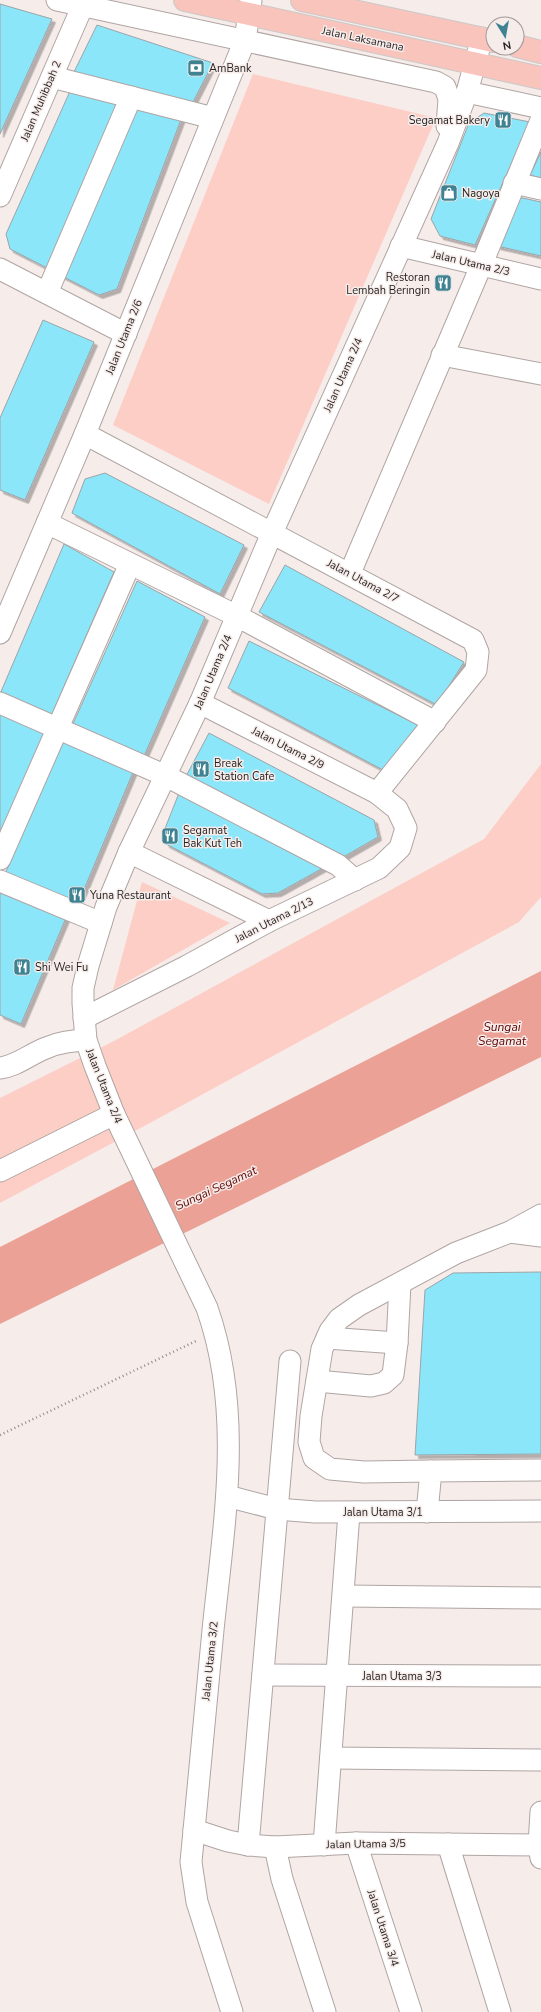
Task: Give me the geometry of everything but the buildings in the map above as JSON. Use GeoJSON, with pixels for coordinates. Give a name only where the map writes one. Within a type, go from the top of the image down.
{"type":"FeatureCollection","features":[{"type":"Feature","properties":{"kind":"main road","name":"Jalan Laksamana"},"geometry":{"type":"LineString","coordinates":[[184,0],[250,7],[541,78]]}},
{"type":"Feature","properties":{"kind":"main road"},"geometry":{"type":"LineString","coordinates":[[302,0],[485,38]]}},
{"type":"Feature","properties":{"kind":"main road"},"geometry":{"type":"LineString","coordinates":[[525,48],[541,52]]}},
{"type":"Feature","properties":{"kind":"street"},"geometry":{"type":"LineString","coordinates":[[57,0],[436,82],[445,87],[449,99],[446,118],[448,143]]}},
{"type":"Feature","properties":{"kind":"street","name":"Jalan Muhibbah 2"},"geometry":{"type":"LineString","coordinates":[[0,196],[83,5]]}},
{"type":"Feature","properties":{"kind":"street","name":"Jalan Utama 2/6"},"geometry":{"type":"LineString","coordinates":[[0,633],[85,434],[245,40],[250,7]]}},
{"type":"Feature","properties":{"kind":"street","name":"Jalan Utama 2/4"},"geometry":{"type":"LineString","coordinates":[[207,1308],[117,1121],[86,1040],[83,988],[100,923],[129,852],[200,703],[272,533],[448,143],[467,92],[475,63],[485,45]]}},
{"type":"Feature","properties":{"kind":"street"},"geometry":{"type":"LineString","coordinates":[[52,77],[213,118]]}},
{"type":"Feature","properties":{"kind":"street"},"geometry":{"type":"LineString","coordinates":[[467,92],[541,108]]}},
{"type":"Feature","properties":{"kind":"street"},"geometry":{"type":"LineString","coordinates":[[47,293],[131,97]]}},
{"type":"Feature","properties":{"kind":"street"},"geometry":{"type":"LineString","coordinates":[[350,573],[481,266],[514,182],[541,120]]}},
{"type":"Feature","properties":{"kind":"street"},"geometry":{"type":"LineString","coordinates":[[514,182],[541,189]]}},
{"type":"Feature","properties":{"kind":"street","name":"Jalan Utama 2/3"},"geometry":{"type":"LineString","coordinates":[[401,246],[541,279]]}},
{"type":"Feature","properties":{"kind":"street"},"geometry":{"type":"LineString","coordinates":[[0,269],[126,334]]}},
{"type":"Feature","properties":{"kind":"street"},"geometry":{"type":"LineString","coordinates":[[442,355],[541,374]]}},
{"type":"Feature","properties":{"kind":"street","name":"Jalan Utama 2/7"},"geometry":{"type":"LineString","coordinates":[[85,434],[350,573],[473,640],[478,652],[476,670],[377,793]]}},
{"type":"Feature","properties":{"kind":"street"},"geometry":{"type":"LineString","coordinates":[[47,523],[236,616],[435,722]]}},
{"type":"Feature","properties":{"kind":"street"},"geometry":{"type":"LineString","coordinates":[[0,859],[57,726],[130,564]]}},
{"type":"Feature","properties":{"kind":"street"},"geometry":{"type":"LineString","coordinates":[[0,703],[57,726],[166,776],[338,864],[355,880]]}},
{"type":"Feature","properties":{"kind":"street","name":"Jalan Utama 2/9"},"geometry":{"type":"LineString","coordinates":[[200,703],[377,793]]}},
{"type":"Feature","properties":{"kind":"street","name":"Jalan Utama 2/13"},"geometry":{"type":"LineString","coordinates":[[84,1018],[270,921],[379,868],[400,848],[406,828],[398,809],[377,793]]}},
{"type":"Feature","properties":{"kind":"street"},"geometry":{"type":"LineString","coordinates":[[129,852],[270,921]]}},
{"type":"Feature","properties":{"kind":"street"},"geometry":{"type":"LineString","coordinates":[[0,881],[100,923]]}},
{"type":"Feature","properties":{"kind":"street"},"geometry":{"type":"LineString","coordinates":[[0,1068],[24,1060],[45,1048],[62,1042],[86,1040]]}},
{"type":"Feature","properties":{"kind":"street"},"geometry":{"type":"LineString","coordinates":[[0,1172],[117,1121]]}},
{"type":"Feature","properties":{"kind":"street"},"geometry":{"type":"LineString","coordinates":[[541,1215],[510,1232],[456,1253],[359,1305],[339,1319],[322,1349],[311,1416],[309,1442],[314,1458],[330,1469],[364,1472],[541,1470]]}},
{"type":"Feature","properties":{"kind":"street"},"geometry":{"type":"LineString","coordinates":[[510,1232],[541,1236]]}},
{"type":"Feature","properties":{"kind":"street"},"geometry":{"type":"LineString","coordinates":[[317,1381],[371,1386],[384,1383],[393,1375],[397,1343],[400,1284]]}},
{"type":"Feature","properties":{"kind":"street","name":"Jalan Utama 3/2"},"geometry":{"type":"LineString","coordinates":[[207,1308],[215,1332],[226,1379],[228,1408],[227,1496],[191,1862],[197,1902],[232,2012]]}},
{"type":"Feature","properties":{"kind":"street"},"geometry":{"type":"LineString","coordinates":[[327,1338],[397,1343]]}},
{"type":"Feature","properties":{"kind":"street"},"geometry":{"type":"LineString","coordinates":[[248,1845],[290,1361]]}},
{"type":"Feature","properties":{"kind":"street"},"geometry":{"type":"LineString","coordinates":[[427,1512],[431,1471]]}},
{"type":"Feature","properties":{"kind":"street","name":"Jalan Utama 3/1"},"geometry":{"type":"LineString","coordinates":[[227,1496],[277,1509],[349,1513],[541,1511]]}},
{"type":"Feature","properties":{"kind":"street"},"geometry":{"type":"LineString","coordinates":[[324,1845],[344,1596],[349,1513]]}},
{"type":"Feature","properties":{"kind":"street"},"geometry":{"type":"LineString","coordinates":[[344,1596],[541,1598]]}},
{"type":"Feature","properties":{"kind":"street","name":"Jalan Utama 3/3"},"geometry":{"type":"LineString","coordinates":[[263,1675],[541,1676]]}},
{"type":"Feature","properties":{"kind":"street"},"geometry":{"type":"LineString","coordinates":[[331,1758],[541,1760]]}},
{"type":"Feature","properties":{"kind":"street"},"geometry":{"type":"LineString","coordinates":[[540,1850],[541,1812]]}},
{"type":"Feature","properties":{"kind":"street","name":"Jalan Utama 3/5"},"geometry":{"type":"LineString","coordinates":[[194,1830],[248,1845],[275,1847],[356,1843],[448,1844],[540,1850]]}},
{"type":"Feature","properties":{"kind":"street","name":"Jalan Utama 3/4"},"geometry":{"type":"LineString","coordinates":[[356,1843],[411,2012]]}},
{"type":"Feature","properties":{"kind":"street"},"geometry":{"type":"LineString","coordinates":[[448,1844],[500,2012]]}},
{"type":"Feature","properties":{"kind":"street"},"geometry":{"type":"LineString","coordinates":[[275,1847],[282,1879],[325,2012]]}},
{"type":"Feature","properties":{"kind":"path"},"geometry":{"type":"LineString","coordinates":[[0,1435],[215,1332]]}},
{"type":"Feature","properties":{"kind":"shaded area"},"geometry":{"type":"Polygon","coordinates":[[[253,74],[436,118],[269,504],[113,425],[253,74]]]}},
{"type":"Feature","properties":{"kind":"shaded area"},"geometry":{"type":"Polygon","coordinates":[[[541,764],[541,897],[519,922],[0,1203],[0,1098],[114,1041],[484,839],[541,764]]]}},
{"type":"Feature","properties":{"kind":"shaded area"},"geometry":{"type":"Polygon","coordinates":[[[142,882],[230,923],[113,990],[142,882]]]}},
{"type":"Feature","properties":{"kind":"water","name":"Sungai Segamat"},"geometry":{"type":"Polygon","coordinates":[[[541,971],[541,1057],[0,1324],[0,1247],[541,971]]]}},
{"type":"Feature","properties":{"kind":"place","name":"AmBank"},"geometry":{"type":"Point","coordinates":[196,68]}},
{"type":"Feature","properties":{"kind":"place","name":"Segamat Bakery"},"geometry":{"type":"Point","coordinates":[503,120]}},
{"type":"Feature","properties":{"kind":"place","name":"Nagoya"},"geometry":{"type":"Point","coordinates":[449,193]}},
{"type":"Feature","properties":{"kind":"place","name":"Restoran Lembah Beringin"},"geometry":{"type":"Point","coordinates":[443,283]}},
{"type":"Feature","properties":{"kind":"place","name":"Break Station Cafe"},"geometry":{"type":"Point","coordinates":[201,769]}},
{"type":"Feature","properties":{"kind":"place","name":"Segamat Bak Kut Teh"},"geometry":{"type":"Point","coordinates":[170,836]}},
{"type":"Feature","properties":{"kind":"place","name":"Yuna Restaurant"},"geometry":{"type":"Point","coordinates":[77,895]}},
{"type":"Feature","properties":{"kind":"place","name":"Shi Wei Fu"},"geometry":{"type":"Point","coordinates":[22,967]}}]}
